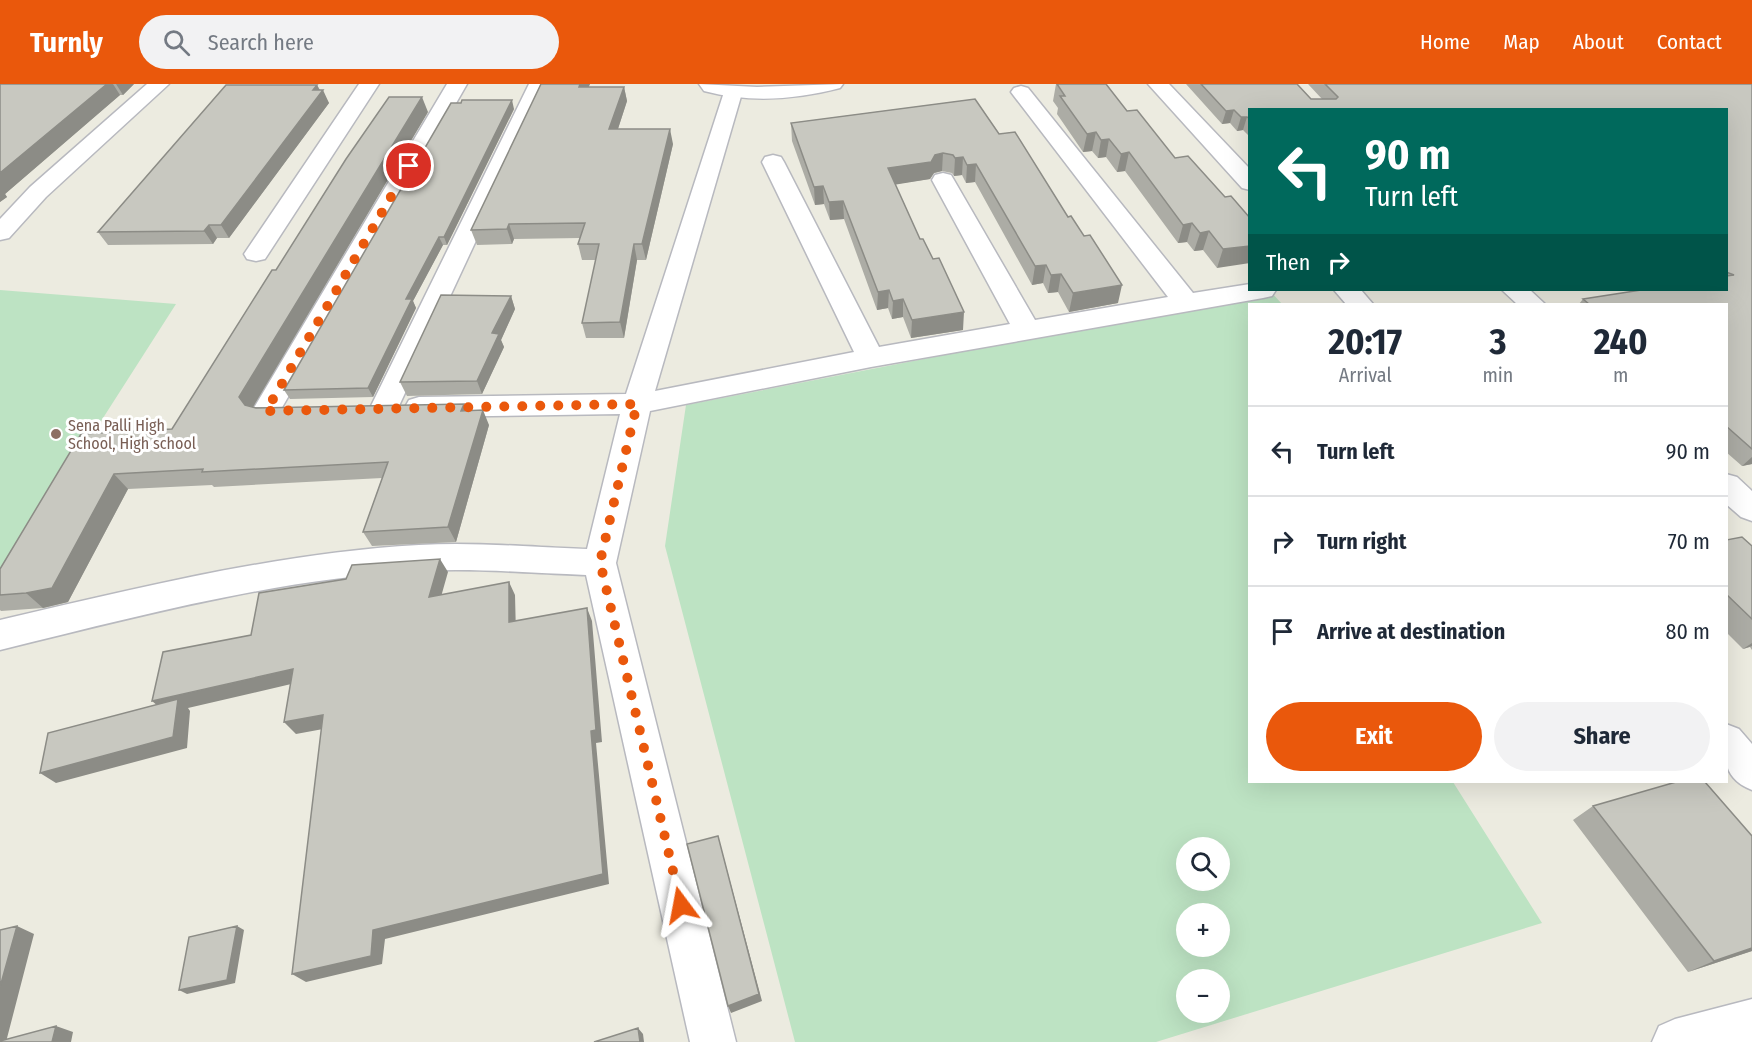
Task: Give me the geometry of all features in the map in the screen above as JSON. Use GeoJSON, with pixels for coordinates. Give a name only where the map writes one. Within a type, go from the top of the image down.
{"type":"FeatureCollection","features":[{"type":"Feature","properties":{"kind":"street"},"geometry":{"type":"LineString","coordinates":[[0,232],[38,192],[159,84]]}},
{"type":"Feature","properties":{"kind":"street"},"geometry":{"type":"LineString","coordinates":[[256,254],[369,84]]}},
{"type":"Feature","properties":{"kind":"street"},"geometry":{"type":"LineString","coordinates":[[301,410],[266,411],[457,84]]}},
{"type":"Feature","properties":{"kind":"street"},"geometry":{"type":"LineString","coordinates":[[539,84],[373,408],[637,404],[1026,330],[943,180],[1027,330],[1186,302],[1029,101],[1187,302],[1257,291]]}},
{"type":"Feature","properties":{"kind":"street"},"geometry":{"type":"LineString","coordinates":[[713,1042],[600,562],[637,404],[721,89],[777,94],[833,84]]}},
{"type":"Feature","properties":{"kind":"street"},"geometry":{"type":"LineString","coordinates":[[1161,88],[1248,181]]}},
{"type":"Feature","properties":{"kind":"street"},"geometry":{"type":"LineString","coordinates":[[779,176],[871,358]]}},
{"type":"Feature","properties":{"kind":"street"},"geometry":{"type":"LineString","coordinates":[[1348,291],[1359,303]]}},
{"type":"Feature","properties":{"kind":"street"},"geometry":{"type":"LineString","coordinates":[[1516,291],[1531,303]]}},
{"type":"Feature","properties":{"kind":"street"},"geometry":{"type":"LineString","coordinates":[[1728,487],[1752,509]]}},
{"type":"Feature","properties":{"kind":"street"},"geometry":{"type":"LineString","coordinates":[[0,635],[153,599],[306,569],[420,558],[600,562]]}},
{"type":"Feature","properties":{"kind":"street"},"geometry":{"type":"LineString","coordinates":[[1728,743],[1752,772]]}},
{"type":"Feature","properties":{"kind":"street"},"geometry":{"type":"LineString","coordinates":[[1675,1042],[1752,1022]]}},
{"type":"Feature","properties":{"kind":"green space"},"geometry":{"type":"Polygon","coordinates":[[[0,290],[176,304],[0,579],[0,290]]]}},
{"type":"Feature","properties":{"kind":"green space"},"geometry":{"type":"Polygon","coordinates":[[[1271,292],[1281,303],[1248,303],[1248,783],[1454,783],[1542,923],[1230,1019],[1230,969],[1176,969],[1176,1023],[1218,1023],[1156,1042],[795,1042],[665,546],[686,405],[1271,292]]]}},
{"type":"Feature","properties":{"kind":"building"},"geometry":{"type":"Polygon","coordinates":[[[0,84],[107,84],[0,173],[0,84]]]}},
{"type":"Feature","properties":{"kind":"building"},"geometry":{"type":"Polygon","coordinates":[[[541,84],[624,87],[609,129],[670,129],[642,244],[634,244],[620,322],[582,323],[599,244],[578,244],[585,223],[509,224],[507,229],[471,230],[541,84]]]}},
{"type":"Feature","properties":{"kind":"building"},"geometry":{"type":"Polygon","coordinates":[[[1057,84],[1106,84],[1127,111],[1137,110],[1175,158],[1188,156],[1225,197],[1231,196],[1248,216],[1248,246],[1223,249],[1209,231],[1200,233],[1192,223],[1183,225],[1129,152],[1121,154],[1109,139],[1101,140],[1096,132],[1087,134],[1060,96],[1065,96],[1057,84]]]}},
{"type":"Feature","properties":{"kind":"building"},"geometry":{"type":"Polygon","coordinates":[[[1201,84],[1297,84],[1311,99],[1336,99],[1338,97],[1325,84],[1752,84],[1752,449],[1728,428],[1728,303],[1588,303],[1583,299],[1635,291],[1728,291],[1728,276],[1734,275],[1728,273],[1728,108],[1248,108],[1248,118],[1241,117],[1234,110],[1226,111],[1201,84]]]}},
{"type":"Feature","properties":{"kind":"building"},"geometry":{"type":"Polygon","coordinates":[[[226,85],[317,85],[313,90],[323,90],[221,225],[209,225],[204,231],[98,232],[226,85]]]}},
{"type":"Feature","properties":{"kind":"building"},"geometry":{"type":"Polygon","coordinates":[[[389,97],[422,97],[239,397],[245,405],[256,408],[464,404],[461,411],[483,410],[448,527],[363,532],[388,462],[202,472],[203,469],[114,474],[52,588],[0,595],[0,569],[81,434],[172,429],[272,270],[276,270],[346,159],[389,97]]]}},
{"type":"Feature","properties":{"kind":"building"},"geometry":{"type":"Polygon","coordinates":[[[975,99],[999,134],[1015,132],[1068,217],[1071,216],[1084,236],[1090,235],[1122,285],[1073,293],[1061,274],[1051,275],[1046,265],[1035,266],[976,164],[967,165],[963,157],[955,158],[953,155],[943,153],[935,155],[931,162],[888,168],[920,239],[923,239],[933,259],[939,258],[964,312],[912,320],[903,299],[893,301],[889,290],[878,292],[843,201],[829,202],[823,186],[814,187],[791,123],[975,99]]]}},
{"type":"Feature","properties":{"kind":"building"},"geometry":{"type":"Polygon","coordinates":[[[462,100],[512,100],[444,237],[439,237],[406,299],[412,299],[368,388],[284,390],[451,103],[461,103],[462,100]]]}},
{"type":"Feature","properties":{"kind":"building"},"geometry":{"type":"Polygon","coordinates":[[[441,295],[511,296],[492,333],[499,334],[477,381],[400,382],[441,295]]]}},
{"type":"Feature","properties":{"kind":"building"},"geometry":{"type":"Polygon","coordinates":[[[1742,537],[1752,546],[1752,619],[1728,596],[1728,540],[1742,537]]]}},
{"type":"Feature","properties":{"kind":"building"},"geometry":{"type":"Polygon","coordinates":[[[440,559],[429,597],[509,582],[509,622],[587,608],[596,730],[591,731],[603,874],[373,930],[371,956],[292,974],[323,715],[284,722],[293,669],[152,701],[163,652],[251,635],[259,593],[346,579],[352,565],[440,559]]]}},
{"type":"Feature","properties":{"kind":"building"},"geometry":{"type":"Polygon","coordinates":[[[178,699],[173,737],[40,773],[48,733],[178,699]]]}},
{"type":"Feature","properties":{"kind":"building"},"geometry":{"type":"Polygon","coordinates":[[[1673,783],[1706,783],[1752,836],[1752,948],[1714,961],[1593,806],[1673,783]]]}},
{"type":"Feature","properties":{"kind":"building"},"geometry":{"type":"Polygon","coordinates":[[[718,836],[759,994],[728,1006],[687,844],[718,836]]]}},
{"type":"Feature","properties":{"kind":"building"},"geometry":{"type":"Polygon","coordinates":[[[17,926],[0,987],[0,930],[17,926]]]}},
{"type":"Feature","properties":{"kind":"building"},"geometry":{"type":"Polygon","coordinates":[[[237,926],[227,980],[179,990],[189,937],[237,926]]]}},
{"type":"Feature","properties":{"kind":"building"},"geometry":{"type":"Polygon","coordinates":[[[56,1026],[52,1042],[0,1042],[0,1041],[56,1026]]]}},
{"type":"Feature","properties":{"kind":"building"},"geometry":{"type":"Polygon","coordinates":[[[638,1028],[640,1042],[594,1042],[638,1028]]]}},
{"type":"Feature","properties":{"kind":"place","name":"Sena Palli High School, High school"},"geometry":{"type":"Point","coordinates":[56,434]}},
{"type":"Feature","properties":{"kind":"route"},"geometry":{"type":"LineString","coordinates":[[409,166],[266,411],[637,404],[600,562],[681,905]]}}]}
